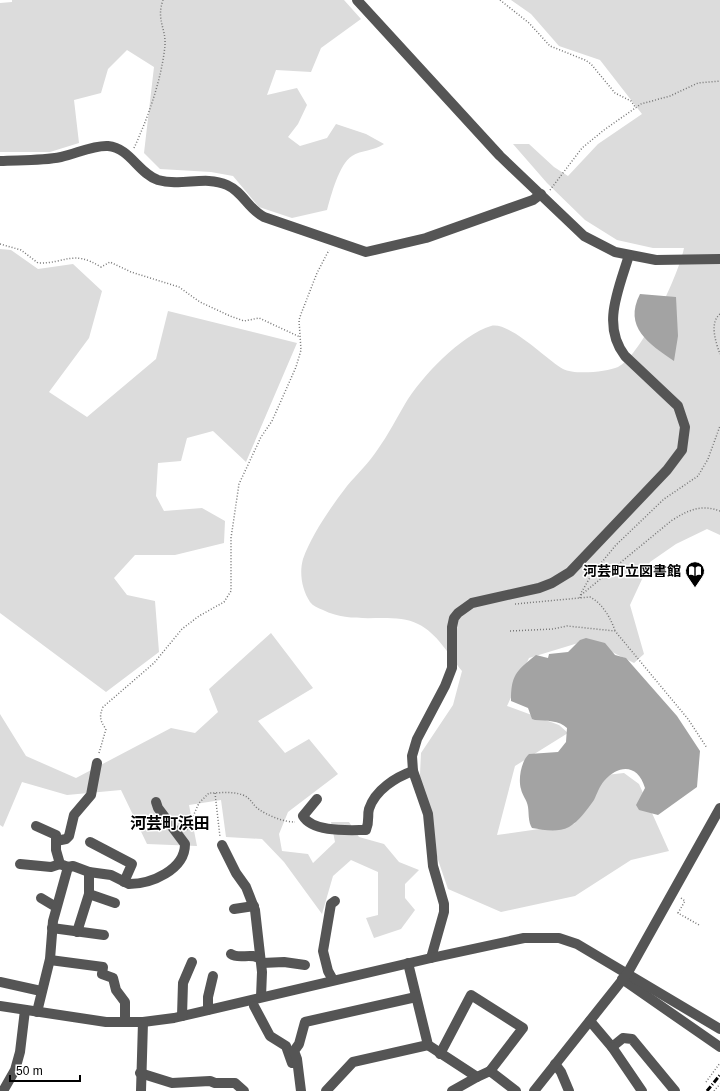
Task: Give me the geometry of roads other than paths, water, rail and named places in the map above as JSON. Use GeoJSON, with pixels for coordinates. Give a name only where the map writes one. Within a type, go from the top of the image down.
{"type":"FeatureCollection","features":[{"type":"Feature","properties":{"kind":"street"},"geometry":{"type":"LineString","coordinates":[[356,0],[490,145],[584,236],[606,248],[629,255],[656,260],[720,259]]}},
{"type":"Feature","properties":{"kind":"street"},"geometry":{"type":"LineString","coordinates":[[0,161],[53,158],[102,146],[114,147],[128,155],[143,171],[158,180],[177,183],[211,181],[227,184],[239,193],[257,214],[360,250],[373,251],[426,238],[533,200],[543,195]]}},
{"type":"Feature","properties":{"kind":"street"},"geometry":{"type":"LineString","coordinates":[[432,958],[444,912],[444,904],[433,866],[428,814],[414,771],[413,749],[445,686],[452,668],[452,627],[454,618],[458,613],[472,603],[539,588],[552,583],[570,572],[676,461],[682,450],[685,437],[685,427],[678,406],[625,356],[613,332],[614,307],[629,255]]}},
{"type":"Feature","properties":{"kind":"street"},"geometry":{"type":"LineString","coordinates":[[56,841],[66,839],[69,836],[74,815],[91,795],[97,763]]}},
{"type":"Feature","properties":{"kind":"street"},"geometry":{"type":"LineString","coordinates":[[317,799],[303,816],[305,819],[334,831],[366,830],[370,821],[369,810],[375,796],[399,776],[414,771]]}},
{"type":"Feature","properties":{"kind":"street"},"geometry":{"type":"LineString","coordinates":[[20,864],[80,868],[89,872],[111,875],[124,882],[134,884],[167,874],[177,865],[185,852],[185,844],[184,839],[158,808],[156,802]]}},
{"type":"Feature","properties":{"kind":"street"},"geometry":{"type":"LineString","coordinates":[[534,1091],[625,977],[720,808]]}},
{"type":"Feature","properties":{"kind":"street"},"geometry":{"type":"LineString","coordinates":[[36,826],[56,834],[56,850],[64,866],[52,928],[50,960],[41,991],[37,1012]]}},
{"type":"Feature","properties":{"kind":"street"},"geometry":{"type":"LineString","coordinates":[[90,842],[132,864],[124,882]]}},
{"type":"Feature","properties":{"kind":"street"},"geometry":{"type":"LineString","coordinates":[[222,845],[236,873],[246,886],[254,906],[261,961],[257,1001],[270,1036],[284,1044],[287,1050],[292,1064],[294,1091]]}},
{"type":"Feature","properties":{"kind":"street"},"geometry":{"type":"LineString","coordinates":[[76,932],[89,894],[89,872]]}},
{"type":"Feature","properties":{"kind":"street"},"geometry":{"type":"LineString","coordinates":[[89,894],[115,903]]}},
{"type":"Feature","properties":{"kind":"street"},"geometry":{"type":"LineString","coordinates":[[41,898],[56,907]]}},
{"type":"Feature","properties":{"kind":"street"},"geometry":{"type":"LineString","coordinates":[[333,980],[328,971],[323,951],[331,904],[335,901]]}},
{"type":"Feature","properties":{"kind":"street"},"geometry":{"type":"LineString","coordinates":[[234,909],[254,906]]}},
{"type":"Feature","properties":{"kind":"street"},"geometry":{"type":"LineString","coordinates":[[52,928],[104,935]]}},
{"type":"Feature","properties":{"kind":"street"},"geometry":{"type":"LineString","coordinates":[[0,1006],[106,1022],[143,1022],[257,1001],[333,980],[524,938],[553,938],[577,944],[625,977],[720,1047]]}},
{"type":"Feature","properties":{"kind":"street"},"geometry":{"type":"LineString","coordinates":[[231,954],[234,956],[254,956],[261,961],[305,965]]}},
{"type":"Feature","properties":{"kind":"street"},"geometry":{"type":"LineString","coordinates":[[50,960],[103,967],[102,974],[113,978],[116,990],[124,1002],[125,1022]]}},
{"type":"Feature","properties":{"kind":"street"},"geometry":{"type":"LineString","coordinates":[[182,1016],[183,983],[192,962]]}},
{"type":"Feature","properties":{"kind":"street"},"geometry":{"type":"LineString","coordinates":[[408,963],[428,1045],[477,1077]]}},
{"type":"Feature","properties":{"kind":"street"},"geometry":{"type":"LineString","coordinates":[[208,1010],[208,998],[213,976]]}},
{"type":"Feature","properties":{"kind":"street"},"geometry":{"type":"LineString","coordinates":[[625,977],[654,989],[720,1028]]}},
{"type":"Feature","properties":{"kind":"street"},"geometry":{"type":"LineString","coordinates":[[0,982],[41,991]]}},
{"type":"Feature","properties":{"kind":"street"},"geometry":{"type":"LineString","coordinates":[[440,1054],[471,995],[523,1028],[490,1071],[452,1091]]}},
{"type":"Feature","properties":{"kind":"street"},"geometry":{"type":"LineString","coordinates":[[300,1091],[297,1059],[294,1051],[298,1044],[305,1022],[416,997]]}},
{"type":"Feature","properties":{"kind":"street"},"geometry":{"type":"LineString","coordinates":[[3,1091],[15,1070],[20,1052],[25,1010]]}},
{"type":"Feature","properties":{"kind":"street"},"geometry":{"type":"LineString","coordinates":[[590,1021],[640,1084],[642,1091]]}},
{"type":"Feature","properties":{"kind":"street"},"geometry":{"type":"LineString","coordinates":[[141,1091],[140,1073],[143,1022]]}},
{"type":"Feature","properties":{"kind":"street"},"geometry":{"type":"LineString","coordinates":[[612,1048],[623,1038],[632,1039],[676,1091]]}},
{"type":"Feature","properties":{"kind":"street"},"geometry":{"type":"LineString","coordinates":[[326,1091],[353,1062],[428,1045]]}},
{"type":"Feature","properties":{"kind":"street"},"geometry":{"type":"LineString","coordinates":[[555,1064],[561,1072],[569,1091]]}},
{"type":"Feature","properties":{"kind":"street"},"geometry":{"type":"LineString","coordinates":[[490,1071],[516,1091]]}},
{"type":"Feature","properties":{"kind":"street"},"geometry":{"type":"LineString","coordinates":[[140,1073],[172,1083],[210,1081],[215,1083],[236,1083],[244,1091]]}},
{"type":"Feature","properties":{"kind":"railway"},"geometry":{"type":"LineString","coordinates":[[707,1091],[720,1075]]}},
{"type":"Feature","properties":{"kind":"place","name":"河芸町立図書館"},"geometry":{"type":"Point","coordinates":[695,588]}},
{"type":"Feature","properties":{"kind":"district","name":"河芸町浜田"},"geometry":{"type":"Point","coordinates":[170,823]}}]}
